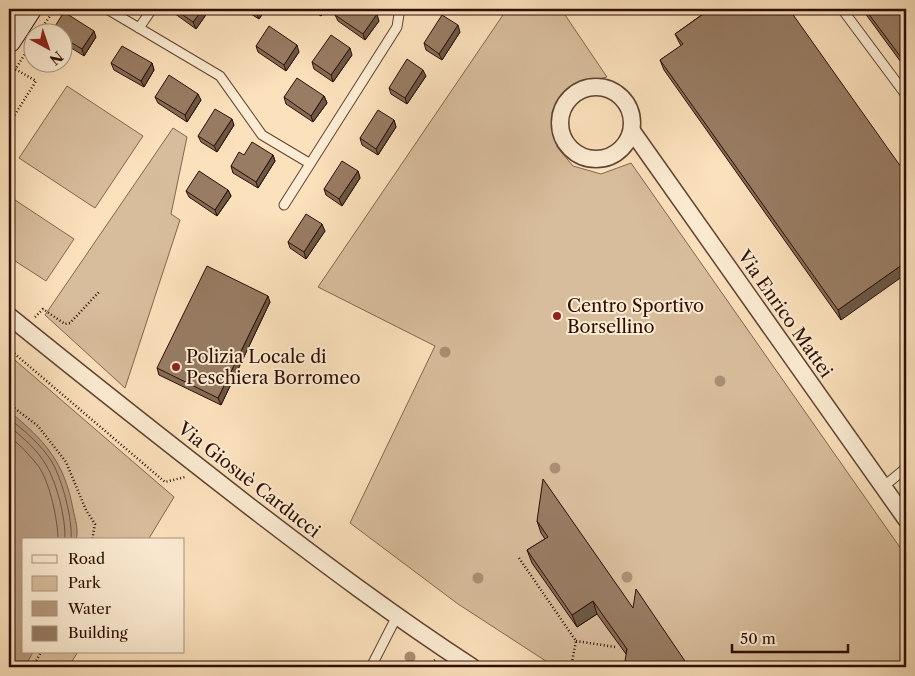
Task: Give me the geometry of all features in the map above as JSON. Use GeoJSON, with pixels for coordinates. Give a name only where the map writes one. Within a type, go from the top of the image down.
{"type":"FeatureCollection","features":[{"type":"Feature","properties":{"kind":"street"},"geometry":{"type":"LineString","coordinates":[[9,40],[29,9]]}},
{"type":"Feature","properties":{"kind":"street"},"geometry":{"type":"LineString","coordinates":[[600,86],[612,90],[622,97],[631,113],[632,131],[627,142],[610,157],[587,158],[576,153],[562,135],[561,113],[567,102],[576,93],[587,88],[600,86]]}},
{"type":"Feature","properties":{"kind":"street","name":"Via Enrico Mattei"},"geometry":{"type":"LineString","coordinates":[[632,131],[906,519]]}},
{"type":"Feature","properties":{"kind":"street","name":"Via Giosuè Carducci"},"geometry":{"type":"LineString","coordinates":[[9,316],[138,420],[329,567],[421,634],[472,667]]}},
{"type":"Feature","properties":{"kind":"lane"},"geometry":{"type":"LineString","coordinates":[[107,9],[220,76],[262,135],[309,163]]}},
{"type":"Feature","properties":{"kind":"lane"},"geometry":{"type":"LineString","coordinates":[[139,28],[152,9]]}},
{"type":"Feature","properties":{"kind":"lane"},"geometry":{"type":"LineString","coordinates":[[284,205],[397,27],[399,14],[397,9]]}},
{"type":"Feature","properties":{"kind":"lane"},"geometry":{"type":"LineString","coordinates":[[842,9],[906,95]]}},
{"type":"Feature","properties":{"kind":"lane"},"geometry":{"type":"LineString","coordinates":[[883,487],[906,468]]}},
{"type":"Feature","properties":{"kind":"lane"},"geometry":{"type":"LineString","coordinates":[[371,667],[397,616]]}},
{"type":"Feature","properties":{"kind":"path"},"geometry":{"type":"LineString","coordinates":[[46,22],[55,9]]}},
{"type":"Feature","properties":{"kind":"path"},"geometry":{"type":"LineString","coordinates":[[9,80],[22,58]]}},
{"type":"Feature","properties":{"kind":"path"},"geometry":{"type":"LineString","coordinates":[[9,124],[36,81],[15,69]]}},
{"type":"Feature","properties":{"kind":"path"},"geometry":{"type":"LineString","coordinates":[[43,309],[65,324],[70,323],[99,292]]}},
{"type":"Feature","properties":{"kind":"path"},"geometry":{"type":"LineString","coordinates":[[9,349],[165,482],[186,476]]}},
{"type":"Feature","properties":{"kind":"path"},"geometry":{"type":"LineString","coordinates":[[9,404],[38,426],[66,462],[86,510],[95,524],[92,538]]}},
{"type":"Feature","properties":{"kind":"path"},"geometry":{"type":"LineString","coordinates":[[519,558],[576,641],[571,667]]}},
{"type":"Feature","properties":{"kind":"path"},"geometry":{"type":"LineString","coordinates":[[576,641],[615,647]]}},
{"type":"Feature","properties":{"kind":"path"},"geometry":{"type":"LineString","coordinates":[[33,667],[40,654]]}},
{"type":"Feature","properties":{"kind":"path"},"geometry":{"type":"LineString","coordinates":[[426,667],[435,660],[440,667]]}},
{"type":"Feature","properties":{"kind":"green space","name":"Centro Sportivo Borsellino"},"geometry":{"type":"Polygon","coordinates":[[[507,9],[561,9],[607,77],[573,84],[552,112],[557,147],[573,166],[601,174],[631,163],[906,556],[906,667],[555,667],[458,604],[350,523],[435,346],[318,287],[507,9]]]}},
{"type":"Feature","properties":{"kind":"green space"},"geometry":{"type":"Polygon","coordinates":[[[67,86],[143,136],[95,208],[19,158],[67,86]]]}},
{"type":"Feature","properties":{"kind":"green space"},"geometry":{"type":"Polygon","coordinates":[[[173,128],[187,137],[171,214],[180,220],[125,388],[45,315],[173,128]]]}},
{"type":"Feature","properties":{"kind":"green space"},"geometry":{"type":"Polygon","coordinates":[[[9,196],[74,239],[46,281],[9,257],[9,196]]]}},
{"type":"Feature","properties":{"kind":"green space"},"geometry":{"type":"Polygon","coordinates":[[[9,355],[174,497],[149,538],[22,538],[22,654],[77,654],[68,667],[9,667],[9,355]]]}},
{"type":"Feature","properties":{"kind":"water"},"geometry":{"type":"Polygon","coordinates":[[[9,411],[43,443],[58,465],[69,492],[76,521],[77,536],[76,538],[22,538],[22,654],[32,654],[25,667],[9,667],[9,411]]]}},
{"type":"Feature","properties":{"kind":"building"},"geometry":{"type":"Polygon","coordinates":[[[174,9],[203,9],[193,22],[174,9]]]}},
{"type":"Feature","properties":{"kind":"building"},"geometry":{"type":"Polygon","coordinates":[[[250,9],[259,9],[256,13],[250,9]]]}},
{"type":"Feature","properties":{"kind":"building"},"geometry":{"type":"Polygon","coordinates":[[[340,9],[369,9],[377,14],[363,34],[335,15],[340,9]]]}},
{"type":"Feature","properties":{"kind":"building"},"geometry":{"type":"Polygon","coordinates":[[[708,9],[789,9],[906,174],[906,262],[838,310],[660,60],[683,44],[675,34],[708,9]]]}},
{"type":"Feature","properties":{"kind":"building"},"geometry":{"type":"Polygon","coordinates":[[[865,9],[906,9],[906,64],[865,9]]]}},
{"type":"Feature","properties":{"kind":"building"},"geometry":{"type":"Polygon","coordinates":[[[64,12],[94,31],[82,49],[72,43],[72,22],[58,22],[64,12]]]}},
{"type":"Feature","properties":{"kind":"building"},"geometry":{"type":"Polygon","coordinates":[[[442,15],[458,25],[439,54],[424,43],[442,15]]]}},
{"type":"Feature","properties":{"kind":"building"},"geometry":{"type":"Polygon","coordinates":[[[269,26],[297,45],[284,65],[256,46],[269,26]]]}},
{"type":"Feature","properties":{"kind":"building"},"geometry":{"type":"Polygon","coordinates":[[[331,35],[350,48],[331,75],[312,62],[331,35]]]}},
{"type":"Feature","properties":{"kind":"building"},"geometry":{"type":"Polygon","coordinates":[[[122,46],[152,63],[141,81],[111,63],[122,46]]]}},
{"type":"Feature","properties":{"kind":"building"},"geometry":{"type":"Polygon","coordinates":[[[407,59],[423,70],[405,98],[389,88],[407,59]]]}},
{"type":"Feature","properties":{"kind":"building"},"geometry":{"type":"Polygon","coordinates":[[[169,75],[198,94],[185,115],[155,97],[169,75]]]}},
{"type":"Feature","properties":{"kind":"building"},"geometry":{"type":"Polygon","coordinates":[[[297,78],[324,96],[311,116],[284,97],[297,78]]]}},
{"type":"Feature","properties":{"kind":"building"},"geometry":{"type":"Polygon","coordinates":[[[215,109],[232,119],[214,146],[198,136],[215,109]]]}},
{"type":"Feature","properties":{"kind":"building"},"geometry":{"type":"Polygon","coordinates":[[[378,110],[394,120],[376,149],[360,138],[378,110]]]}},
{"type":"Feature","properties":{"kind":"building"},"geometry":{"type":"Polygon","coordinates":[[[252,142],[273,155],[256,182],[231,166],[239,152],[244,155],[252,142]]]}},
{"type":"Feature","properties":{"kind":"building"},"geometry":{"type":"Polygon","coordinates":[[[342,161],[358,171],[339,199],[324,189],[342,161]]]}},
{"type":"Feature","properties":{"kind":"building"},"geometry":{"type":"Polygon","coordinates":[[[199,171],[228,190],[215,210],[186,191],[199,171]]]}},
{"type":"Feature","properties":{"kind":"building"},"geometry":{"type":"Polygon","coordinates":[[[306,214],[322,224],[304,252],[288,242],[306,214]]]}},
{"type":"Feature","properties":{"kind":"building"},"geometry":{"type":"Polygon","coordinates":[[[207,266],[268,296],[218,398],[157,368],[207,266]]]}},
{"type":"Feature","properties":{"kind":"building"},"geometry":{"type":"Polygon","coordinates":[[[543,479],[633,608],[636,589],[689,667],[624,667],[627,649],[593,601],[572,615],[527,550],[548,537],[537,521],[543,479]]]}},
{"type":"Feature","properties":{"kind":"place","name":"Centro Sportivo Borsellino"},"geometry":{"type":"Point","coordinates":[557,316]}},
{"type":"Feature","properties":{"kind":"place","name":"Polizia Locale di Peschiera Borromeo"},"geometry":{"type":"Point","coordinates":[176,367]}}]}
